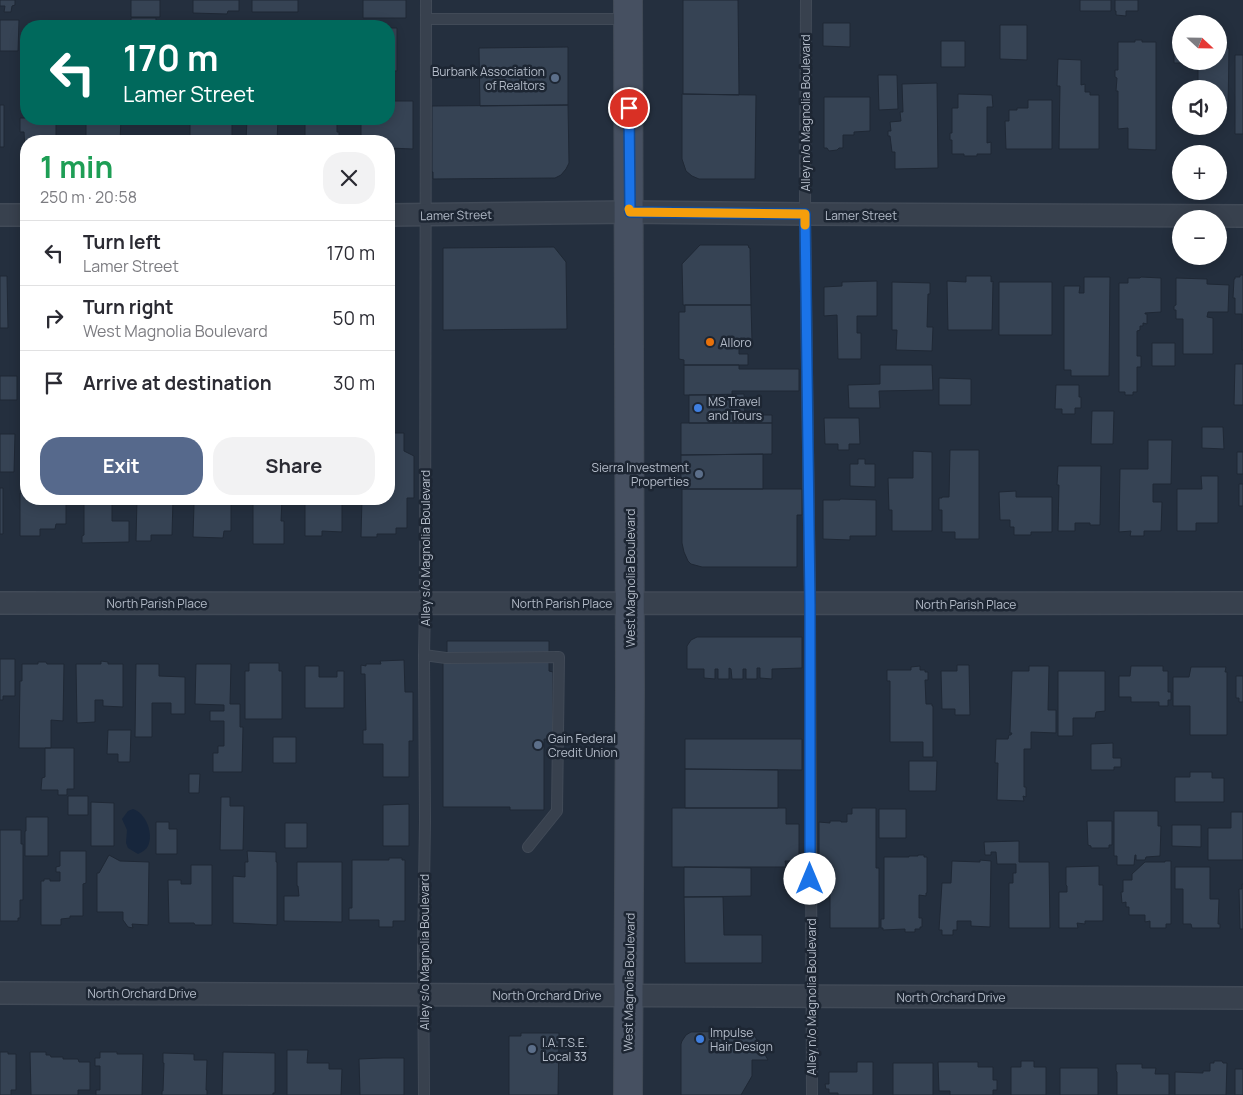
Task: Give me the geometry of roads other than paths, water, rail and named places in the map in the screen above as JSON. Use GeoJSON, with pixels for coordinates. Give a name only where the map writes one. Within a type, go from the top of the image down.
{"type":"FeatureCollection","features":[{"type":"Feature","properties":{"kind":"main road","name":"West Magnolia Boulevard"},"geometry":{"type":"LineString","coordinates":[[628,10],[630,212],[628,1095]]}},
{"type":"Feature","properties":{"kind":"street","name":"Lamer Street"},"geometry":{"type":"LineString","coordinates":[[395,215],[630,212],[1243,216]]}},
{"type":"Feature","properties":{"kind":"street"},"geometry":{"type":"LineString","coordinates":[[0,215],[20,215]]}},
{"type":"Feature","properties":{"kind":"street","name":"North Parish Place"},"geometry":{"type":"LineString","coordinates":[[0,603],[1243,603]]}},
{"type":"Feature","properties":{"kind":"street","name":"North Orchard Drive"},"geometry":{"type":"LineString","coordinates":[[0,993],[1243,998]]}},
{"type":"Feature","properties":{"kind":"lane","name":"Alley s/o Magnolia Boulevard"},"geometry":{"type":"LineString","coordinates":[[424,1095],[426,0]]}},
{"type":"Feature","properties":{"kind":"lane","name":"Alley n/o Magnolia Boulevard"},"geometry":{"type":"LineString","coordinates":[[806,0],[805,214],[810,604],[810,996],[812,1095]]}},
{"type":"Feature","properties":{"kind":"lane"},"geometry":{"type":"LineString","coordinates":[[426,18],[628,10]]}},
{"type":"Feature","properties":{"kind":"lane"},"geometry":{"type":"LineString","coordinates":[[424,655],[446,658],[559,657],[557,811],[528,847]]}},
{"type":"Feature","properties":{"kind":"water"},"geometry":{"type":"Polygon","coordinates":[[[133,809],[138,811],[145,819],[150,836],[147,847],[138,854],[128,848],[126,843],[127,830],[122,819],[128,811],[133,809]]]}},
{"type":"Feature","properties":{"kind":"place","name":"Burbank Association of Realtors"},"geometry":{"type":"Point","coordinates":[555,78]}},
{"type":"Feature","properties":{"kind":"place","name":"Alloro"},"geometry":{"type":"Point","coordinates":[710,342]}},
{"type":"Feature","properties":{"kind":"place","name":"MS Travel and Tours"},"geometry":{"type":"Point","coordinates":[698,408]}},
{"type":"Feature","properties":{"kind":"place","name":"Sierra Investment Properties"},"geometry":{"type":"Point","coordinates":[699,474]}},
{"type":"Feature","properties":{"kind":"place","name":"Gain Federal Credit Union"},"geometry":{"type":"Point","coordinates":[538,745]}},
{"type":"Feature","properties":{"kind":"place","name":"Impulse Hair Design"},"geometry":{"type":"Point","coordinates":[700,1039]}},
{"type":"Feature","properties":{"kind":"place","name":"I.A.T.S.E. Local 33"},"geometry":{"type":"Point","coordinates":[532,1049]}}]}
